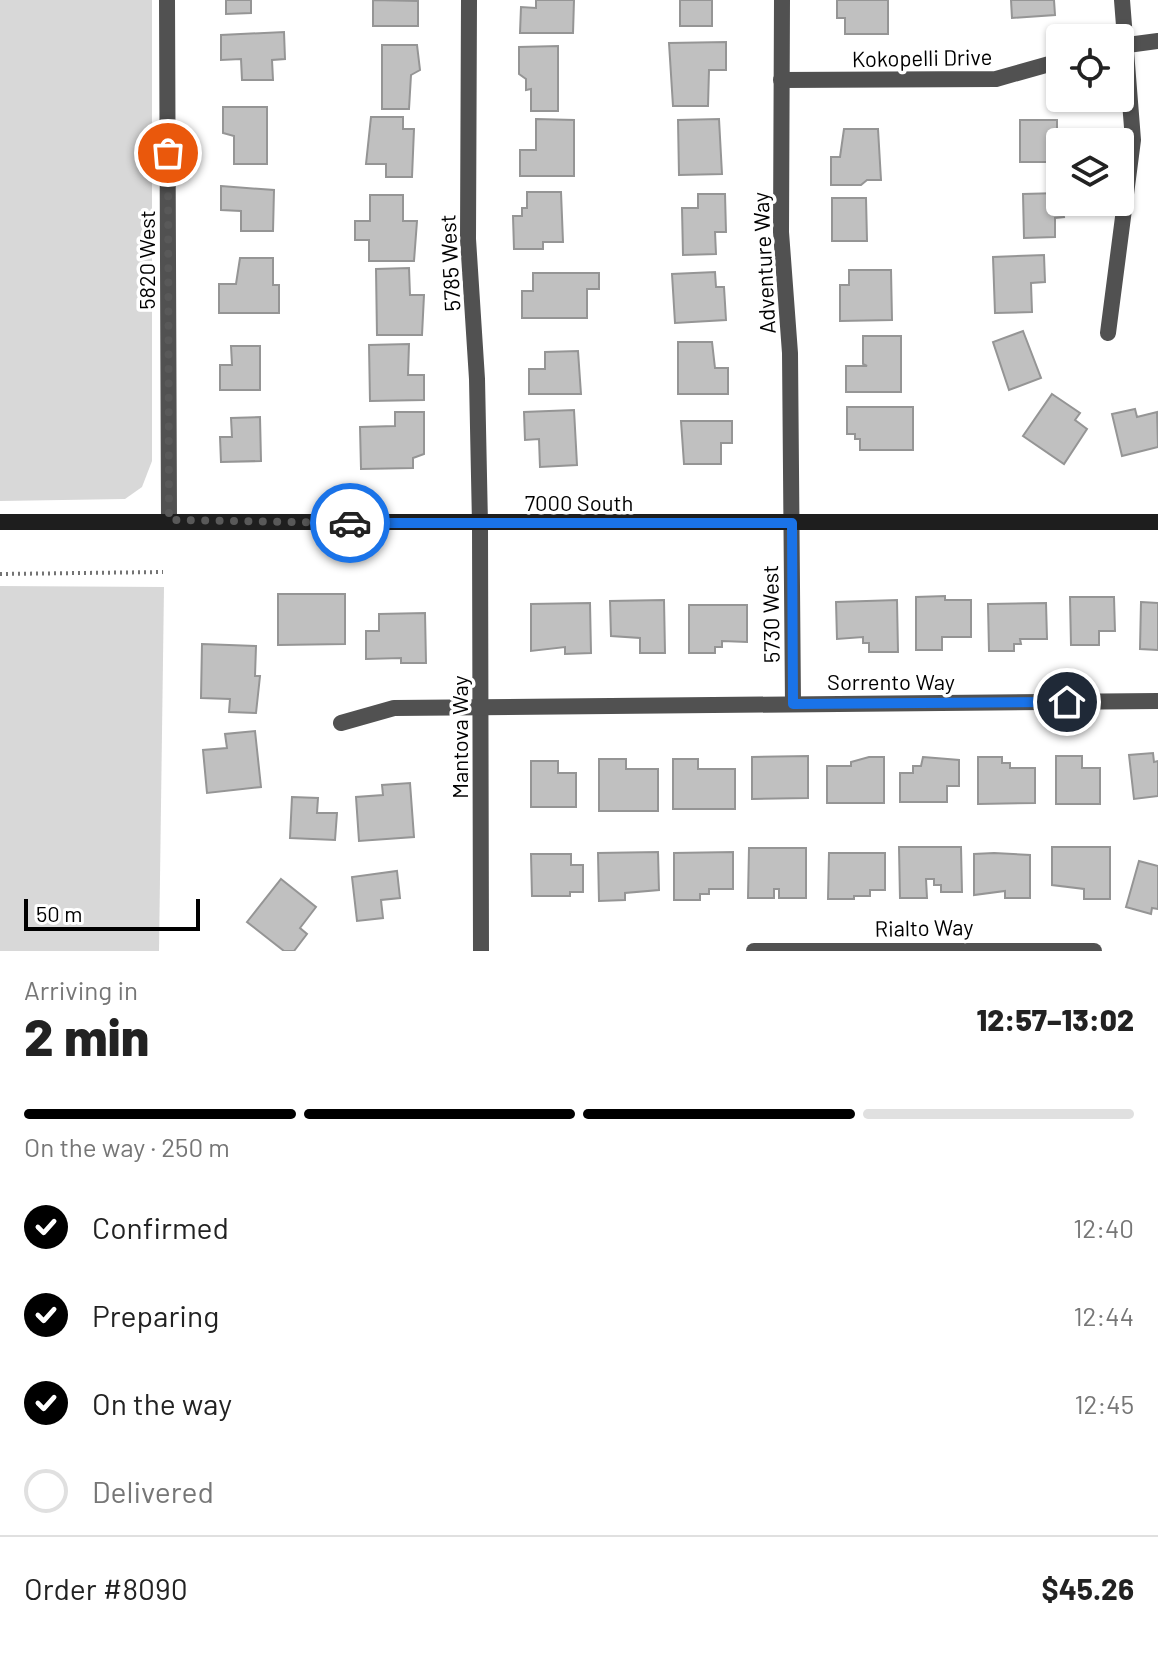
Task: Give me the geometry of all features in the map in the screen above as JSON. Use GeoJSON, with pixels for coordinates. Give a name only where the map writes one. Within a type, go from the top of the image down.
{"type":"FeatureCollection","features":[{"type":"Feature","properties":{"kind":"street","name":"5820 West"},"geometry":{"type":"LineString","coordinates":[[167,0],[169,520]]}},
{"type":"Feature","properties":{"kind":"street","name":"5785 West"},"geometry":{"type":"LineString","coordinates":[[469,0],[468,239],[477,379],[480,524]]}},
{"type":"Feature","properties":{"kind":"street","name":"Adventure Way"},"geometry":{"type":"LineString","coordinates":[[782,0],[781,232],[790,353],[792,523]]}},
{"type":"Feature","properties":{"kind":"street"},"geometry":{"type":"LineString","coordinates":[[1122,0],[1123,24]]}},
{"type":"Feature","properties":{"kind":"street"},"geometry":{"type":"LineString","coordinates":[[1134,44],[1158,41]]}},
{"type":"Feature","properties":{"kind":"street","name":"Kokopelli Drive"},"geometry":{"type":"LineString","coordinates":[[781,80],[996,79],[1046,65]]}},
{"type":"Feature","properties":{"kind":"street"},"geometry":{"type":"LineString","coordinates":[[1108,333],[1132,152],[1129,112]]}},
{"type":"Feature","properties":{"kind":"street","name":"7000 South"},"geometry":{"type":"LineString","coordinates":[[0,522],[1158,522]]}},
{"type":"Feature","properties":{"kind":"street","name":"5730 West"},"geometry":{"type":"LineString","coordinates":[[792,523],[793,704]]}},
{"type":"Feature","properties":{"kind":"street","name":"Mantova Way"},"geometry":{"type":"LineString","coordinates":[[480,524],[481,951]]}},
{"type":"Feature","properties":{"kind":"street","name":"Sorrento Way"},"geometry":{"type":"LineString","coordinates":[[341,723],[394,708],[1158,701]]}},
{"type":"Feature","properties":{"kind":"street","name":"Rialto Way"},"geometry":{"type":"LineString","coordinates":[[754,951],[1094,951]]}},
{"type":"Feature","properties":{"kind":"path"},"geometry":{"type":"LineString","coordinates":[[0,574],[163,572]]}},
{"type":"Feature","properties":{"kind":"shaded area"},"geometry":{"type":"Polygon","coordinates":[[[0,0],[152,0],[152,461],[142,487],[125,499],[0,501],[0,0]]]}},
{"type":"Feature","properties":{"kind":"shaded area"},"geometry":{"type":"Polygon","coordinates":[[[0,586],[164,587],[159,951],[0,951],[0,586]]]}},
{"type":"Feature","properties":{"kind":"building"},"geometry":{"type":"Polygon","coordinates":[[[226,0],[251,0],[251,13],[226,14],[226,0]]]}},
{"type":"Feature","properties":{"kind":"building"},"geometry":{"type":"Polygon","coordinates":[[[373,0],[418,1],[418,26],[373,26],[373,0]]]}},
{"type":"Feature","properties":{"kind":"building"},"geometry":{"type":"Polygon","coordinates":[[[536,0],[574,0],[573,33],[520,33],[521,7],[536,8],[536,0]]]}},
{"type":"Feature","properties":{"kind":"building"},"geometry":{"type":"Polygon","coordinates":[[[680,0],[712,0],[712,26],[680,26],[680,0]]]}},
{"type":"Feature","properties":{"kind":"building"},"geometry":{"type":"Polygon","coordinates":[[[837,0],[888,0],[888,34],[845,34],[845,18],[837,18],[837,0]]]}},
{"type":"Feature","properties":{"kind":"building"},"geometry":{"type":"Polygon","coordinates":[[[1011,0],[1054,0],[1055,15],[1012,18],[1011,0]]]}},
{"type":"Feature","properties":{"kind":"building"},"geometry":{"type":"Polygon","coordinates":[[[284,32],[285,59],[272,60],[273,80],[242,80],[241,59],[221,60],[221,35],[284,32]]]}},
{"type":"Feature","properties":{"kind":"building"},"geometry":{"type":"Polygon","coordinates":[[[726,42],[726,70],[709,70],[708,106],[673,106],[669,43],[726,42]]]}},
{"type":"Feature","properties":{"kind":"building"},"geometry":{"type":"Polygon","coordinates":[[[382,45],[417,45],[420,70],[411,75],[409,109],[382,109],[382,45]]]}},
{"type":"Feature","properties":{"kind":"building"},"geometry":{"type":"Polygon","coordinates":[[[558,46],[558,111],[531,111],[531,89],[526,90],[526,79],[519,74],[519,47],[558,46]]]}},
{"type":"Feature","properties":{"kind":"building"},"geometry":{"type":"Polygon","coordinates":[[[223,107],[267,107],[267,164],[234,164],[234,136],[223,133],[223,107]]]}},
{"type":"Feature","properties":{"kind":"building"},"geometry":{"type":"Polygon","coordinates":[[[371,117],[403,117],[403,129],[414,129],[412,177],[386,177],[386,164],[366,164],[371,117]]]}},
{"type":"Feature","properties":{"kind":"building"},"geometry":{"type":"Polygon","coordinates":[[[536,119],[574,120],[574,176],[520,176],[520,150],[536,150],[536,119]]]}},
{"type":"Feature","properties":{"kind":"building"},"geometry":{"type":"Polygon","coordinates":[[[719,119],[722,174],[679,175],[678,120],[719,119]]]}},
{"type":"Feature","properties":{"kind":"building"},"geometry":{"type":"Polygon","coordinates":[[[1020,120],[1057,120],[1057,128],[1046,128],[1046,162],[1020,162],[1020,120]]]}},
{"type":"Feature","properties":{"kind":"building"},"geometry":{"type":"Polygon","coordinates":[[[844,129],[878,129],[881,180],[867,180],[861,185],[831,185],[831,157],[840,157],[844,129]]]}},
{"type":"Feature","properties":{"kind":"building"},"geometry":{"type":"Polygon","coordinates":[[[221,186],[274,190],[273,231],[241,231],[241,211],[221,210],[221,186]]]}},
{"type":"Feature","properties":{"kind":"building"},"geometry":{"type":"Polygon","coordinates":[[[527,192],[561,192],[563,242],[543,242],[543,249],[514,249],[513,216],[522,216],[522,208],[527,208],[527,192]]]}},
{"type":"Feature","properties":{"kind":"building"},"geometry":{"type":"Polygon","coordinates":[[[1046,193],[1046,216],[1064,216],[1055,218],[1055,237],[1024,238],[1023,194],[1046,193]]]}},
{"type":"Feature","properties":{"kind":"building"},"geometry":{"type":"Polygon","coordinates":[[[698,194],[725,194],[726,232],[715,232],[716,254],[683,255],[682,208],[698,208],[698,194]]]}},
{"type":"Feature","properties":{"kind":"building"},"geometry":{"type":"Polygon","coordinates":[[[370,195],[403,195],[403,221],[417,221],[414,261],[369,261],[369,240],[355,240],[355,221],[370,221],[370,195]]]}},
{"type":"Feature","properties":{"kind":"building"},"geometry":{"type":"Polygon","coordinates":[[[832,198],[866,198],[867,241],[832,241],[832,198]]]}},
{"type":"Feature","properties":{"kind":"building"},"geometry":{"type":"Polygon","coordinates":[[[1044,255],[1045,282],[1031,283],[1032,312],[995,313],[993,257],[1044,255]]]}},
{"type":"Feature","properties":{"kind":"building"},"geometry":{"type":"Polygon","coordinates":[[[240,258],[273,258],[273,285],[279,285],[279,313],[219,313],[219,284],[236,284],[240,258]]]}},
{"type":"Feature","properties":{"kind":"building"},"geometry":{"type":"Polygon","coordinates":[[[409,268],[410,295],[424,295],[422,335],[377,335],[376,269],[409,268]]]}},
{"type":"Feature","properties":{"kind":"building"},"geometry":{"type":"Polygon","coordinates":[[[849,270],[891,270],[892,320],[840,321],[840,285],[849,285],[849,270]]]}},
{"type":"Feature","properties":{"kind":"building"},"geometry":{"type":"Polygon","coordinates":[[[715,272],[716,287],[724,287],[726,320],[675,323],[672,274],[715,272]]]}},
{"type":"Feature","properties":{"kind":"building"},"geometry":{"type":"Polygon","coordinates":[[[533,273],[599,273],[599,289],[587,289],[587,318],[522,318],[522,291],[533,291],[533,273]]]}},
{"type":"Feature","properties":{"kind":"building"},"geometry":{"type":"Polygon","coordinates":[[[1023,331],[1041,378],[1009,390],[993,342],[1023,331]]]}},
{"type":"Feature","properties":{"kind":"building"},"geometry":{"type":"Polygon","coordinates":[[[863,336],[901,336],[901,392],[846,392],[846,366],[867,366],[863,364],[863,336]]]}},
{"type":"Feature","properties":{"kind":"building"},"geometry":{"type":"Polygon","coordinates":[[[678,342],[712,342],[715,368],[728,368],[728,394],[678,394],[678,342]]]}},
{"type":"Feature","properties":{"kind":"building"},"geometry":{"type":"Polygon","coordinates":[[[409,344],[408,375],[424,375],[424,400],[370,401],[369,345],[409,344]]]}},
{"type":"Feature","properties":{"kind":"building"},"geometry":{"type":"Polygon","coordinates":[[[231,346],[260,346],[260,390],[220,390],[220,365],[232,365],[231,346]]]}},
{"type":"Feature","properties":{"kind":"building"},"geometry":{"type":"Polygon","coordinates":[[[578,351],[581,394],[529,394],[529,369],[545,369],[545,352],[578,351]]]}},
{"type":"Feature","properties":{"kind":"building"},"geometry":{"type":"Polygon","coordinates":[[[1052,394],[1080,413],[1075,420],[1087,429],[1064,464],[1023,436],[1052,394]]]}},
{"type":"Feature","properties":{"kind":"building"},"geometry":{"type":"Polygon","coordinates":[[[847,407],[913,407],[913,450],[860,450],[860,439],[855,439],[855,434],[847,434],[847,407]]]}},
{"type":"Feature","properties":{"kind":"building"},"geometry":{"type":"Polygon","coordinates":[[[1135,409],[1137,417],[1157,412],[1158,447],[1122,456],[1112,414],[1135,409]]]}},
{"type":"Feature","properties":{"kind":"building"},"geometry":{"type":"Polygon","coordinates":[[[574,410],[577,465],[540,467],[539,439],[525,440],[524,412],[574,410]]]}},
{"type":"Feature","properties":{"kind":"building"},"geometry":{"type":"Polygon","coordinates":[[[395,412],[424,412],[424,454],[413,458],[413,468],[361,469],[360,427],[395,426],[395,412]]]}},
{"type":"Feature","properties":{"kind":"building"},"geometry":{"type":"Polygon","coordinates":[[[260,417],[261,461],[221,462],[220,437],[232,437],[231,418],[260,417]]]}},
{"type":"Feature","properties":{"kind":"building"},"geometry":{"type":"Polygon","coordinates":[[[681,421],[732,421],[732,443],[721,443],[721,464],[684,464],[681,421]]]}},
{"type":"Feature","properties":{"kind":"building"},"geometry":{"type":"Polygon","coordinates":[[[278,594],[345,594],[345,644],[278,645],[278,594]]]}},
{"type":"Feature","properties":{"kind":"building"},"geometry":{"type":"Polygon","coordinates":[[[945,596],[945,600],[971,600],[971,637],[942,637],[942,650],[916,650],[916,597],[945,596]]]}},
{"type":"Feature","properties":{"kind":"building"},"geometry":{"type":"Polygon","coordinates":[[[1070,597],[1114,597],[1115,631],[1099,631],[1099,645],[1071,645],[1070,597]]]}},
{"type":"Feature","properties":{"kind":"building"},"geometry":{"type":"Polygon","coordinates":[[[664,600],[665,653],[640,653],[640,638],[611,636],[610,601],[664,600]]]}},
{"type":"Feature","properties":{"kind":"building"},"geometry":{"type":"Polygon","coordinates":[[[897,600],[898,652],[869,652],[869,643],[863,643],[863,637],[837,639],[836,602],[897,600]]]}},
{"type":"Feature","properties":{"kind":"building"},"geometry":{"type":"Polygon","coordinates":[[[1141,602],[1158,603],[1158,650],[1140,649],[1141,602]]]}},
{"type":"Feature","properties":{"kind":"building"},"geometry":{"type":"Polygon","coordinates":[[[590,603],[591,653],[565,654],[565,647],[531,651],[531,604],[590,603]]]}},
{"type":"Feature","properties":{"kind":"building"},"geometry":{"type":"Polygon","coordinates":[[[1046,603],[1047,639],[1020,639],[1021,644],[1014,644],[1014,651],[989,651],[988,604],[1046,603]]]}},
{"type":"Feature","properties":{"kind":"building"},"geometry":{"type":"Polygon","coordinates":[[[689,605],[747,605],[747,642],[722,641],[722,647],[715,647],[715,653],[689,653],[689,605]]]}},
{"type":"Feature","properties":{"kind":"building"},"geometry":{"type":"Polygon","coordinates":[[[425,613],[426,663],[401,663],[401,658],[366,659],[366,631],[379,631],[379,614],[425,613]]]}},
{"type":"Feature","properties":{"kind":"building"},"geometry":{"type":"Polygon","coordinates":[[[202,644],[256,646],[255,676],[260,676],[256,713],[229,712],[230,699],[201,698],[202,644]]]}},
{"type":"Feature","properties":{"kind":"building"},"geometry":{"type":"Polygon","coordinates":[[[255,731],[261,787],[207,793],[203,750],[227,748],[225,734],[255,731]]]}},
{"type":"Feature","properties":{"kind":"building"},"geometry":{"type":"Polygon","coordinates":[[[1153,753],[1154,762],[1158,761],[1158,796],[1134,799],[1129,755],[1153,753]]]}},
{"type":"Feature","properties":{"kind":"building"},"geometry":{"type":"Polygon","coordinates":[[[808,756],[808,798],[752,799],[752,757],[808,756]]]}},
{"type":"Feature","properties":{"kind":"building"},"geometry":{"type":"Polygon","coordinates":[[[1056,756],[1082,756],[1082,768],[1100,768],[1100,804],[1056,804],[1056,756]]]}},
{"type":"Feature","properties":{"kind":"building"},"geometry":{"type":"Polygon","coordinates":[[[884,757],[884,803],[827,803],[827,766],[851,766],[851,762],[884,757]]]}},
{"type":"Feature","properties":{"kind":"building"},"geometry":{"type":"Polygon","coordinates":[[[923,757],[959,760],[959,786],[947,786],[947,802],[900,802],[900,773],[913,773],[913,766],[921,766],[923,757]]]}},
{"type":"Feature","properties":{"kind":"building"},"geometry":{"type":"Polygon","coordinates":[[[978,757],[1002,757],[1002,763],[1010,763],[1010,768],[1035,768],[1035,803],[978,804],[978,757]]]}},
{"type":"Feature","properties":{"kind":"building"},"geometry":{"type":"Polygon","coordinates":[[[599,759],[626,759],[626,769],[658,769],[658,811],[599,811],[599,759]]]}},
{"type":"Feature","properties":{"kind":"building"},"geometry":{"type":"Polygon","coordinates":[[[673,759],[698,759],[698,769],[735,769],[735,809],[673,809],[673,759]]]}},
{"type":"Feature","properties":{"kind":"building"},"geometry":{"type":"Polygon","coordinates":[[[531,761],[558,761],[558,773],[576,773],[576,807],[531,807],[531,761]]]}},
{"type":"Feature","properties":{"kind":"building"},"geometry":{"type":"Polygon","coordinates":[[[410,783],[414,837],[359,841],[356,797],[383,795],[382,785],[410,783]]]}},
{"type":"Feature","properties":{"kind":"building"},"geometry":{"type":"Polygon","coordinates":[[[292,797],[318,798],[317,813],[337,813],[335,840],[290,838],[292,797]]]}},
{"type":"Feature","properties":{"kind":"building"},"geometry":{"type":"Polygon","coordinates":[[[899,847],[961,847],[962,892],[941,892],[941,885],[934,885],[934,879],[926,879],[927,898],[900,898],[899,847]]]}},
{"type":"Feature","properties":{"kind":"building"},"geometry":{"type":"Polygon","coordinates":[[[1052,847],[1110,847],[1110,899],[1084,899],[1084,889],[1052,885],[1052,847]]]}},
{"type":"Feature","properties":{"kind":"building"},"geometry":{"type":"Polygon","coordinates":[[[749,848],[806,848],[806,898],[779,898],[779,889],[774,889],[774,898],[748,898],[749,848]]]}},
{"type":"Feature","properties":{"kind":"building"},"geometry":{"type":"Polygon","coordinates":[[[658,852],[659,890],[625,893],[625,900],[599,901],[598,853],[658,852]]]}},
{"type":"Feature","properties":{"kind":"building"},"geometry":{"type":"Polygon","coordinates":[[[733,852],[733,889],[709,889],[709,894],[700,894],[700,900],[674,900],[674,853],[733,852]]]}},
{"type":"Feature","properties":{"kind":"building"},"geometry":{"type":"Polygon","coordinates":[[[829,853],[885,853],[885,890],[870,890],[870,896],[854,896],[854,899],[828,899],[829,853]]]}},
{"type":"Feature","properties":{"kind":"building"},"geometry":{"type":"Polygon","coordinates":[[[531,854],[571,854],[571,865],[583,865],[583,892],[570,892],[570,896],[532,896],[531,854]]]}},
{"type":"Feature","properties":{"kind":"building"},"geometry":{"type":"Polygon","coordinates":[[[974,854],[1030,855],[1030,898],[1005,898],[1005,891],[974,895],[974,854]]]}},
{"type":"Feature","properties":{"kind":"building"},"geometry":{"type":"Polygon","coordinates":[[[1139,861],[1158,866],[1158,909],[1152,908],[1151,914],[1126,907],[1139,861]]]}},
{"type":"Feature","properties":{"kind":"building"},"geometry":{"type":"Polygon","coordinates":[[[397,871],[400,898],[381,900],[383,918],[357,921],[352,877],[397,871]]]}},
{"type":"Feature","properties":{"kind":"building"},"geometry":{"type":"Polygon","coordinates":[[[281,879],[316,907],[300,928],[307,934],[294,951],[284,951],[247,922],[281,879]]]}},
{"type":"Feature","properties":{"kind":"way so far"},"geometry":{"type":"LineString","coordinates":[[168,153],[169,520],[350,523]]}},
{"type":"Feature","properties":{"kind":"route"},"geometry":{"type":"LineString","coordinates":[[350,523],[792,523],[793,704],[1067,702]]}}]}
